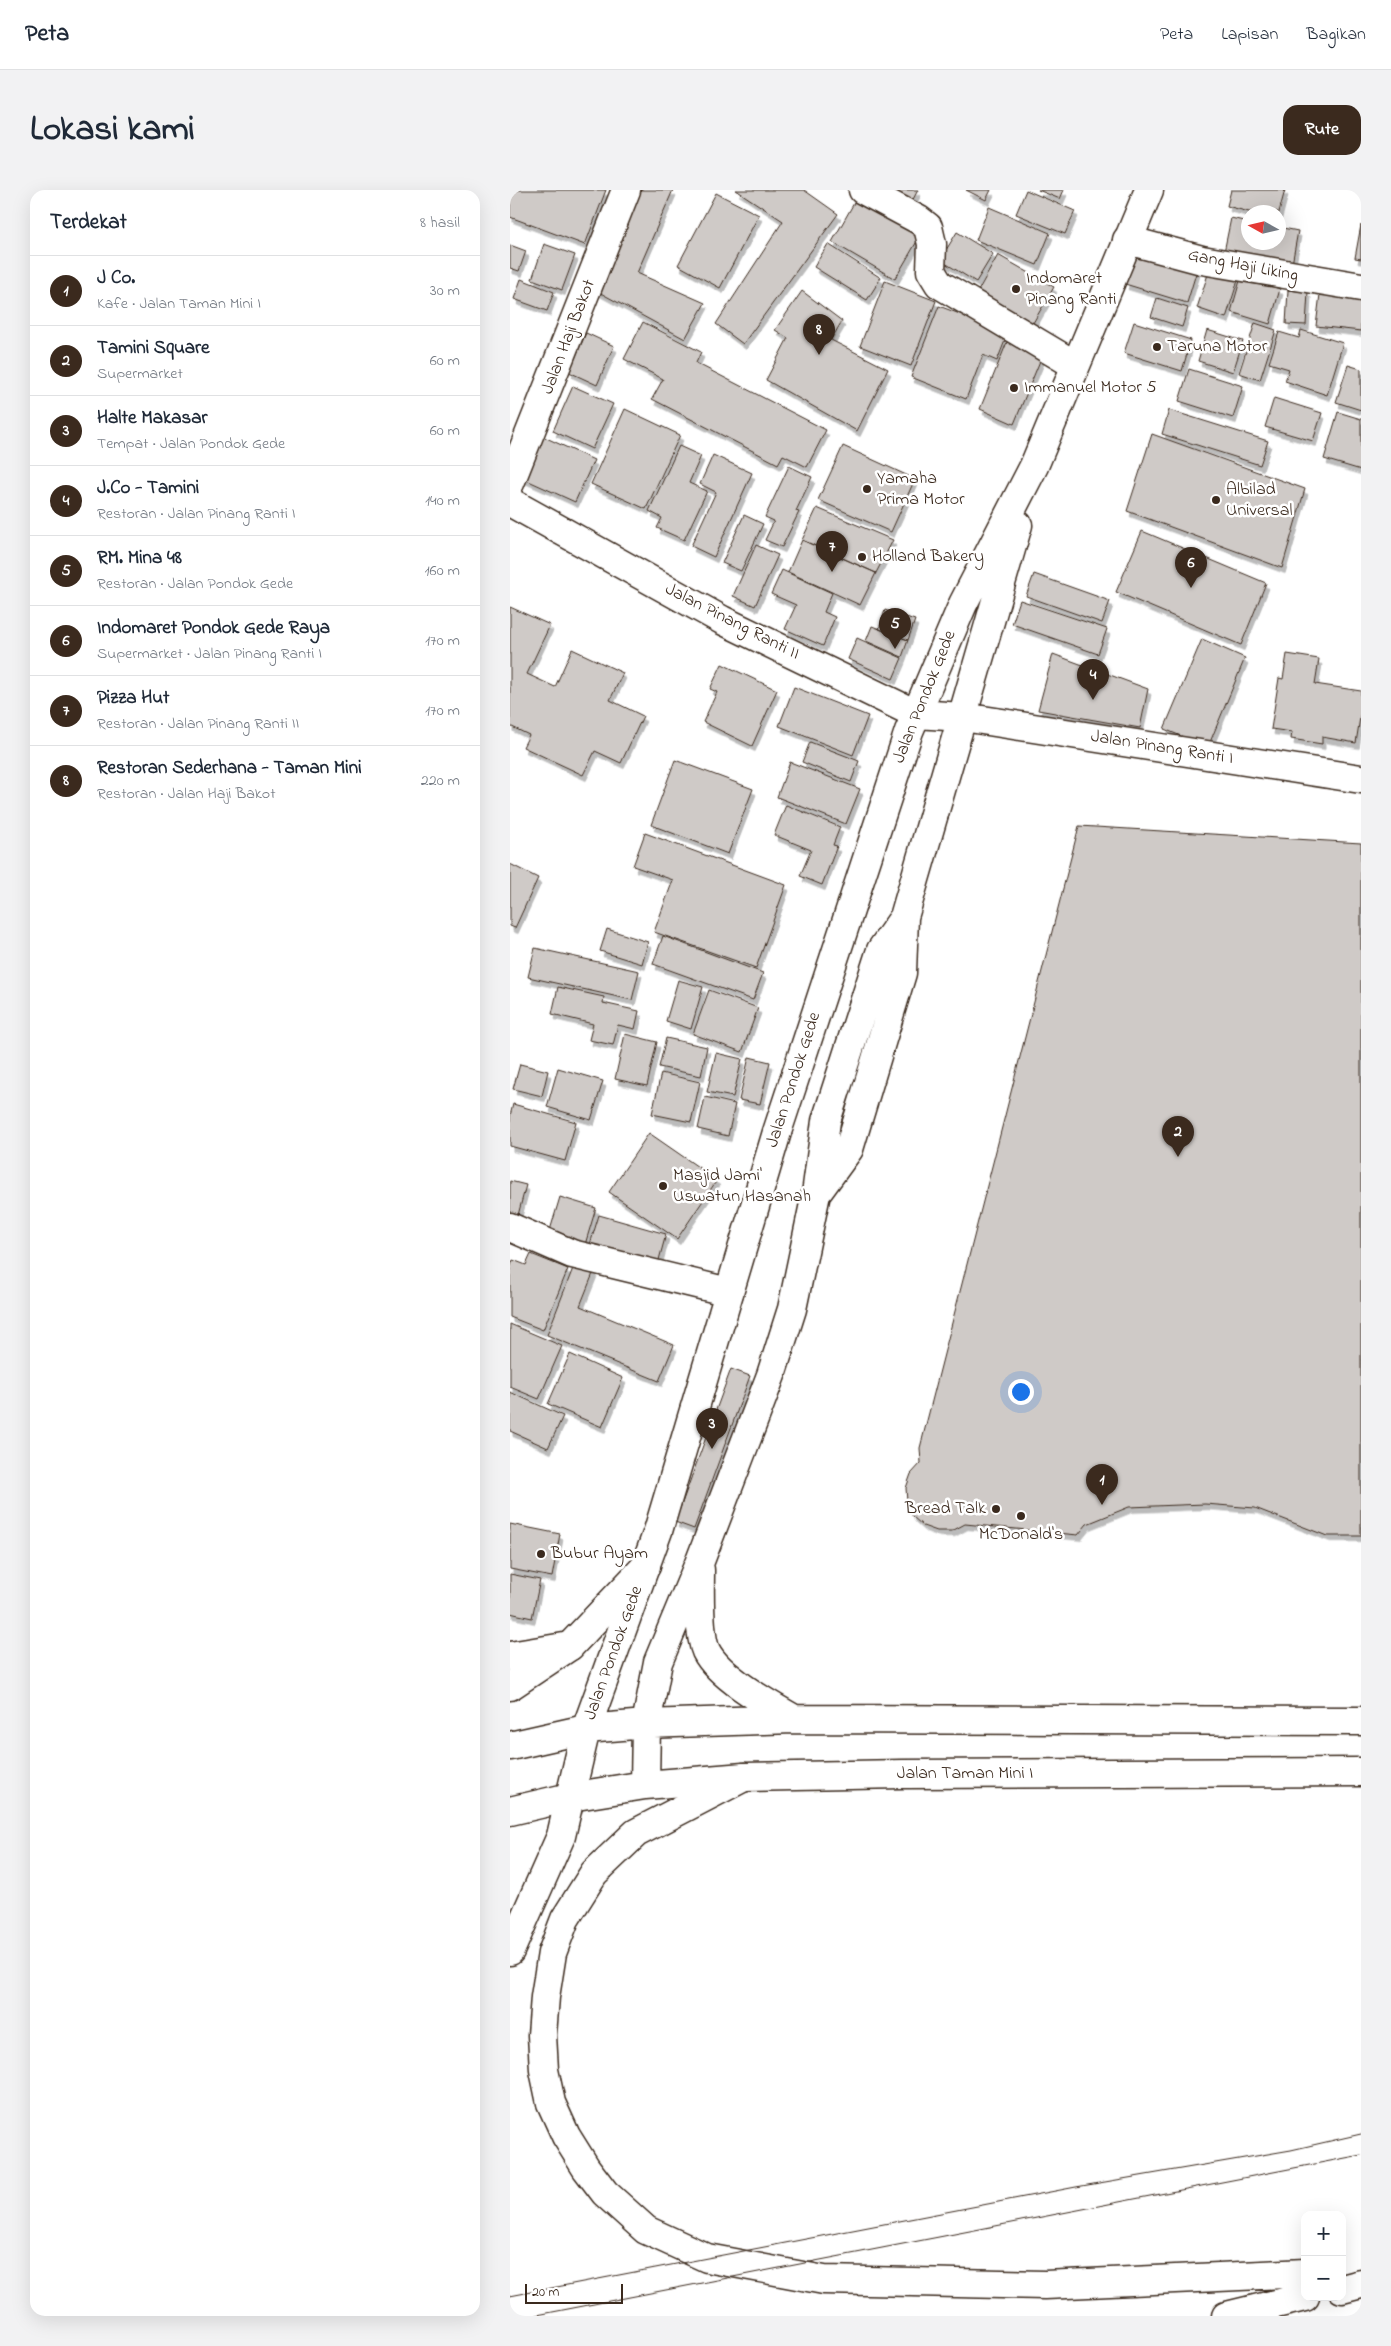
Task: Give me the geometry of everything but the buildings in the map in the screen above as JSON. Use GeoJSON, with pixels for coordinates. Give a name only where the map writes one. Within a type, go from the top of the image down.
{"type":"FeatureCollection","features":[{"type":"Feature","properties":{"kind":"main road","name":"Jalan Haji Bakot"},"geometry":{"type":"LineString","coordinates":[[510,483],[626,190]]}},
{"type":"Feature","properties":{"kind":"main road"},"geometry":{"type":"LineString","coordinates":[[863,190],[919,220],[928,227],[932,244],[931,271],[938,284],[1075,365]]}},
{"type":"Feature","properties":{"kind":"main road","name":"Jalan Pondok Gede"},"geometry":{"type":"LineString","coordinates":[[510,1952],[561,1836],[586,1729],[646,1566],[780,1122],[916,714],[963,604],[1034,466],[1149,190]]}},
{"type":"Feature","properties":{"kind":"main road","name":"Gang Haji Liking"},"geometry":{"type":"LineString","coordinates":[[1127,240],[1202,260],[1361,287]]}},
{"type":"Feature","properties":{"kind":"main road","name":"Jalan Pondok Gede"},"geometry":{"type":"LineString","coordinates":[[645,1785],[646,1724],[658,1662],[700,1561],[771,1375],[786,1328],[816,1194],[829,1112],[881,950],[904,917],[1034,466]]}},
{"type":"Feature","properties":{"kind":"main road","name":"Jalan Pinang Ranti II"},"geometry":{"type":"LineString","coordinates":[[510,502],[722,620],[916,714],[963,716]]}},
{"type":"Feature","properties":{"kind":"main road","name":"Jalan Pinang Ranti I"},"geometry":{"type":"LineString","coordinates":[[963,716],[1361,778]]}},
{"type":"Feature","properties":{"kind":"main road"},"geometry":{"type":"LineString","coordinates":[[510,1227],[572,1254],[729,1292]]}},
{"type":"Feature","properties":{"kind":"main road"},"geometry":{"type":"LineString","coordinates":[[700,1561],[700,1616],[706,1650],[720,1667],[747,1692],[794,1719]]}},
{"type":"Feature","properties":{"kind":"main road"},"geometry":{"type":"LineString","coordinates":[[510,1686],[570,1646],[646,1566]]}},
{"type":"Feature","properties":{"kind":"main road"},"geometry":{"type":"LineString","coordinates":[[510,1656],[570,1646]]}},
{"type":"Feature","properties":{"kind":"main road"},"geometry":{"type":"LineString","coordinates":[[510,1746],[586,1729],[646,1724],[794,1719],[1361,1720]]}},
{"type":"Feature","properties":{"kind":"main road","name":"Jalan Taman Mini I"},"geometry":{"type":"LineString","coordinates":[[510,1810],[570,1797],[645,1785],[744,1777],[903,1774],[1361,1772]]}},
{"type":"Feature","properties":{"kind":"main road"},"geometry":{"type":"LineString","coordinates":[[744,1777],[636,1833],[594,1873],[565,1919],[552,1953],[544,1996],[542,2035],[544,2070],[551,2103],[566,2136],[605,2193],[646,2230],[707,2258],[824,2280],[1045,2285],[1301,2273]]}},
{"type":"Feature","properties":{"kind":"main road"},"geometry":{"type":"LineString","coordinates":[[1346,2272],[1361,2271]]}},
{"type":"Feature","properties":{"kind":"main road"},"geometry":{"type":"LineString","coordinates":[[1346,2287],[1361,2284]]}},
{"type":"Feature","properties":{"kind":"main road"},"geometry":{"type":"LineString","coordinates":[[1226,2316],[1301,2298]]}},
{"type":"Feature","properties":{"kind":"tram line"},"geometry":{"type":"LineString","coordinates":[[510,2296],[1076,2187],[1291,2150],[1361,2134]]}},
{"type":"Feature","properties":{"kind":"tram line"},"geometry":{"type":"LineString","coordinates":[[532,2316],[1361,2155]]}},
{"type":"Feature","properties":{"kind":"place","name":"Indomaret Pinang Ranti"},"geometry":{"type":"Point","coordinates":[1016,289]}},
{"type":"Feature","properties":{"kind":"place","name":"Taruna Motor"},"geometry":{"type":"Point","coordinates":[1157,347]}},
{"type":"Feature","properties":{"kind":"place","name":"Restoran Sederhana - Taman Mini"},"geometry":{"type":"Point","coordinates":[819,355]}},
{"type":"Feature","properties":{"kind":"place","name":"Immanuel Motor 5"},"geometry":{"type":"Point","coordinates":[1014,388]}},
{"type":"Feature","properties":{"kind":"place","name":"Yamaha Prima Motor"},"geometry":{"type":"Point","coordinates":[867,489]}},
{"type":"Feature","properties":{"kind":"place","name":"Albilad Universal"},"geometry":{"type":"Point","coordinates":[1216,500]}},
{"type":"Feature","properties":{"kind":"place","name":"Holland Bakery"},"geometry":{"type":"Point","coordinates":[862,557]}},
{"type":"Feature","properties":{"kind":"place","name":"Pizza Hut"},"geometry":{"type":"Point","coordinates":[832,572]}},
{"type":"Feature","properties":{"kind":"place","name":"Indomaret Pondok Gede Raya"},"geometry":{"type":"Point","coordinates":[1191,588]}},
{"type":"Feature","properties":{"kind":"place","name":"RM. Mina 48"},"geometry":{"type":"Point","coordinates":[895,649]}},
{"type":"Feature","properties":{"kind":"place","name":"J.Co - Tamini"},"geometry":{"type":"Point","coordinates":[1093,700]}},
{"type":"Feature","properties":{"kind":"place","name":"Tamini Square"},"geometry":{"type":"Point","coordinates":[1178,1157]}},
{"type":"Feature","properties":{"kind":"place","name":"Masjid Jami' Uswatun Hasanah"},"geometry":{"type":"Point","coordinates":[663,1186]}},
{"type":"Feature","properties":{"kind":"place","name":"Halte Makasar"},"geometry":{"type":"Point","coordinates":[712,1449]}},
{"type":"Feature","properties":{"kind":"place","name":"J Co."},"geometry":{"type":"Point","coordinates":[1102,1505]}},
{"type":"Feature","properties":{"kind":"place","name":"Bread Talk"},"geometry":{"type":"Point","coordinates":[996,1509]}},
{"type":"Feature","properties":{"kind":"place","name":"McDonald's"},"geometry":{"type":"Point","coordinates":[1021,1516]}},
{"type":"Feature","properties":{"kind":"place","name":"Bubur Ayam"},"geometry":{"type":"Point","coordinates":[541,1554]}}]}
